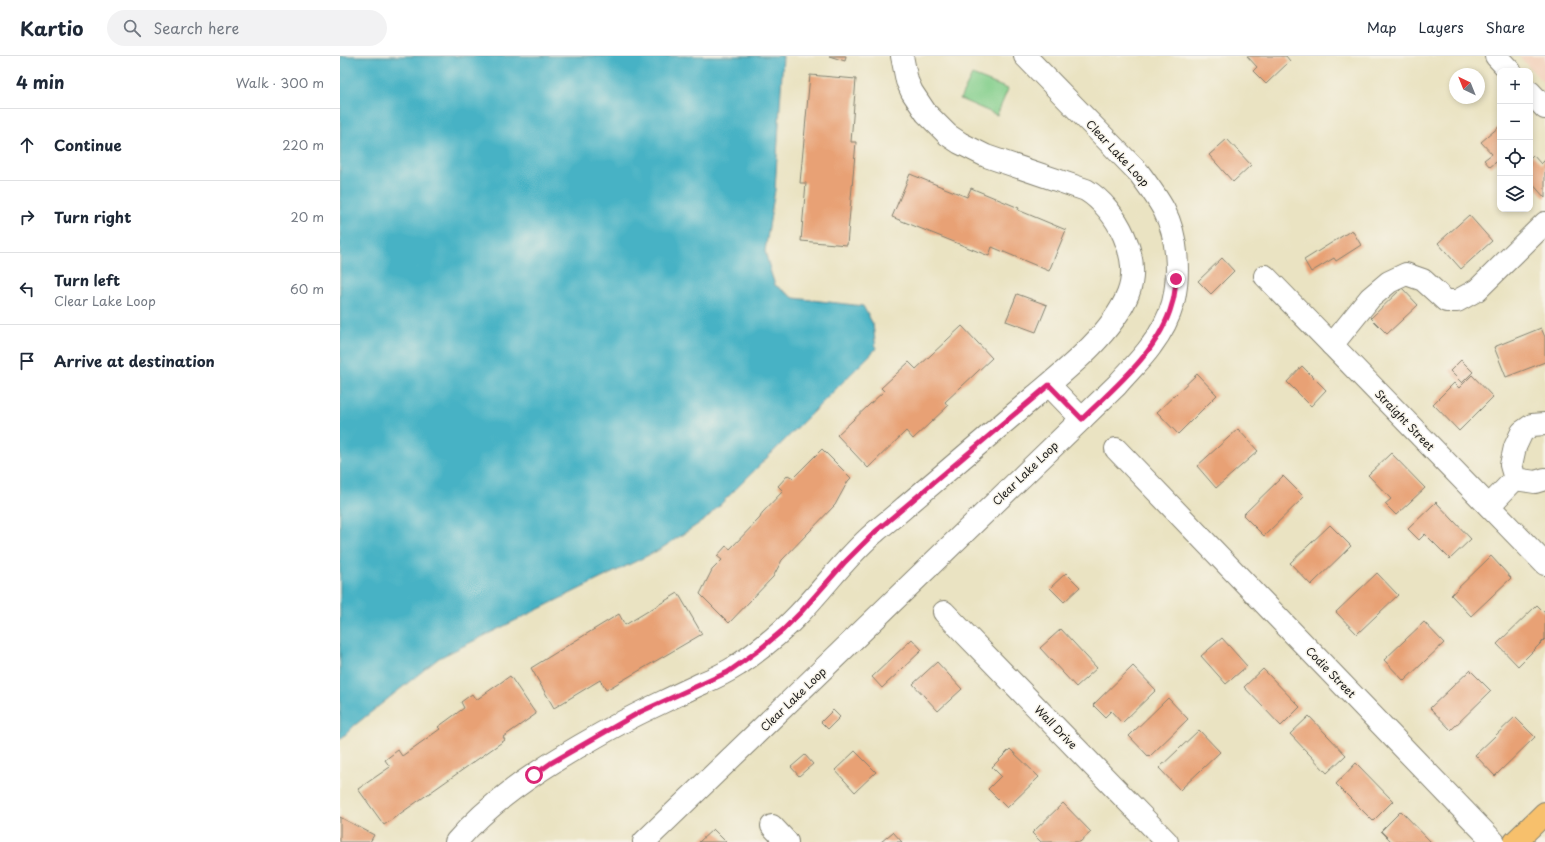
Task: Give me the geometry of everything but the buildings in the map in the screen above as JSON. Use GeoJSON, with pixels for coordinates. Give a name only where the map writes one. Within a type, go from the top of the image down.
{"type":"FeatureCollection","features":[{"type":"Feature","properties":{"kind":"main road"},"geometry":{"type":"LineString","coordinates":[[1514,842],[1545,812]]}},
{"type":"Feature","properties":{"kind":"street"},"geometry":{"type":"LineString","coordinates":[[456,842],[493,806],[512,790],[551,763],[640,712],[728,672],[759,650],[783,630],[801,612],[844,563],[875,532],[1049,385],[1093,343],[1116,316],[1129,292],[1132,269],[1130,252],[1122,231],[1104,204],[1086,190],[986,156],[948,136],[926,113],[912,92],[907,81],[902,56]]}},
{"type":"Feature","properties":{"kind":"street","name":"Clear Lake Loop"},"geometry":{"type":"LineString","coordinates":[[644,842],[1082,419],[1151,347],[1165,323],[1173,303],[1176,279],[1176,256],[1174,240],[1165,211],[1139,173],[1025,56]]}},
{"type":"Feature","properties":{"kind":"street"},"geometry":{"type":"LineString","coordinates":[[1496,56],[1507,68]]}},
{"type":"Feature","properties":{"kind":"street"},"geometry":{"type":"LineString","coordinates":[[1533,95],[1545,108]]}},
{"type":"Feature","properties":{"kind":"street"},"geometry":{"type":"LineString","coordinates":[[1332,345],[1370,298],[1390,282],[1406,274],[1423,280],[1427,286],[1446,301],[1457,301],[1477,290],[1545,223]]}},
{"type":"Feature","properties":{"kind":"street","name":"Straight Street"},"geometry":{"type":"LineString","coordinates":[[1265,276],[1545,564]]}},
{"type":"Feature","properties":{"kind":"street"},"geometry":{"type":"LineString","coordinates":[[1049,385],[1082,419]]}},
{"type":"Feature","properties":{"kind":"street"},"geometry":{"type":"LineString","coordinates":[[1515,479],[1511,465],[1515,447],[1522,432],[1532,425],[1545,424]]}},
{"type":"Feature","properties":{"kind":"street","name":"Codie Street"},"geometry":{"type":"LineString","coordinates":[[1116,449],[1494,842]]}},
{"type":"Feature","properties":{"kind":"street"},"geometry":{"type":"LineString","coordinates":[[1489,506],[1515,479]]}},
{"type":"Feature","properties":{"kind":"street"},"geometry":{"type":"LineString","coordinates":[[1515,479],[1535,482],[1545,479]]}},
{"type":"Feature","properties":{"kind":"street","name":"Wall Drive"},"geometry":{"type":"LineString","coordinates":[[944,612],[1167,842]]}},
{"type":"Feature","properties":{"kind":"street"},"geometry":{"type":"LineString","coordinates":[[772,826],[787,842]]}},
{"type":"Feature","properties":{"kind":"shaded area"},"geometry":{"type":"Polygon","coordinates":[[[1519,56],[1545,56],[1545,84],[1533,71],[1533,68],[1530,68],[1519,56]]]}},
{"type":"Feature","properties":{"kind":"green space"},"geometry":{"type":"Polygon","coordinates":[[[972,75],[1008,89],[997,115],[960,99],[972,75]]]}},
{"type":"Feature","properties":{"kind":"water"},"geometry":{"type":"Polygon","coordinates":[[[340,56],[783,56],[775,190],[765,251],[771,273],[775,285],[794,298],[863,306],[873,324],[876,349],[706,519],[659,550],[439,658],[355,725],[340,740],[340,56]]]}},
{"type":"Feature","properties":{"kind":"route"},"geometry":{"type":"LineString","coordinates":[[534,775],[551,763],[640,712],[728,672],[759,650],[783,630],[801,612],[844,563],[875,532],[1049,385],[1082,419],[1151,347],[1165,323],[1173,303],[1176,279]]}}]}
